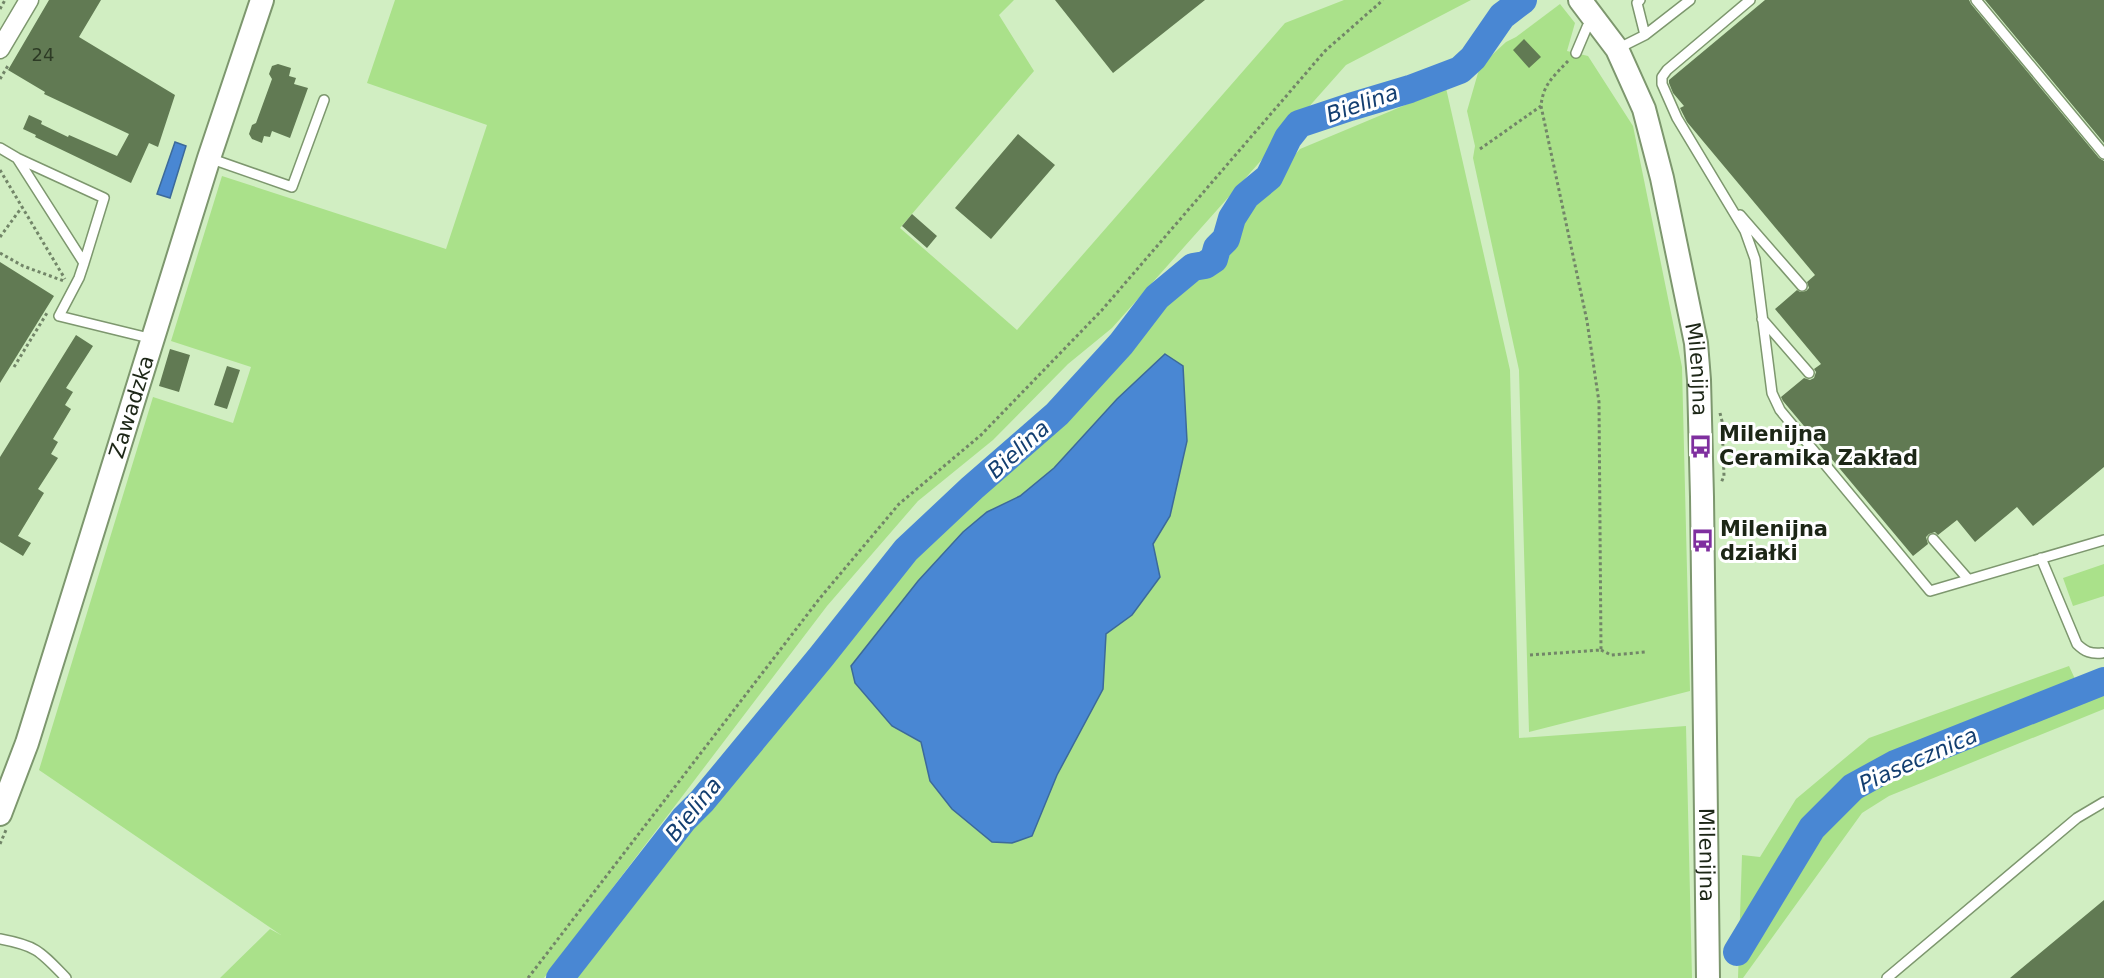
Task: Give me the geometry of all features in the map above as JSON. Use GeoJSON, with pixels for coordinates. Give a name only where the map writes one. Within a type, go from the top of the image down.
{"type":"FeatureCollection","features":[{"type":"Feature","properties":{"kind":"street"},"geometry":{"type":"LineString","coordinates":[[0,49],[29,0]]}},
{"type":"Feature","properties":{"kind":"street","name":"Zawadzka"},"geometry":{"type":"LineString","coordinates":[[0,814],[27,742],[209,158],[262,0]]}},
{"type":"Feature","properties":{"kind":"street","name":"Milenijna"},"geometry":{"type":"LineString","coordinates":[[1580,0],[1617,50],[1644,109],[1662,178],[1696,343],[1702,497],[1708,978]]}},
{"type":"Feature","properties":{"kind":"lane"},"geometry":{"type":"LineString","coordinates":[[1640,0],[1637,3],[1644,35]]}},
{"type":"Feature","properties":{"kind":"lane"},"geometry":{"type":"LineString","coordinates":[[1617,50],[1644,35],[1690,0]]}},
{"type":"Feature","properties":{"kind":"lane"},"geometry":{"type":"LineString","coordinates":[[1750,0],[1666,70],[1662,77],[1662,84],[1677,118],[1745,231],[1755,259],[1772,393],[1780,410],[1930,591],[2104,540]]}},
{"type":"Feature","properties":{"kind":"lane"},"geometry":{"type":"LineString","coordinates":[[1976,0],[2104,154]]}},
{"type":"Feature","properties":{"kind":"lane"},"geometry":{"type":"LineString","coordinates":[[1576,53],[1587,27],[1595,19]]}},
{"type":"Feature","properties":{"kind":"lane"},"geometry":{"type":"LineString","coordinates":[[209,158],[292,187],[324,100]]}},
{"type":"Feature","properties":{"kind":"lane"},"geometry":{"type":"LineString","coordinates":[[0,148],[104,198],[79,278],[58,316],[153,339]]}},
{"type":"Feature","properties":{"kind":"lane"},"geometry":{"type":"LineString","coordinates":[[17,158],[84,263]]}},
{"type":"Feature","properties":{"kind":"lane"},"geometry":{"type":"LineString","coordinates":[[1725,198],[1802,286]]}},
{"type":"Feature","properties":{"kind":"lane"},"geometry":{"type":"LineString","coordinates":[[1762,319],[1809,373]]}},
{"type":"Feature","properties":{"kind":"lane"},"geometry":{"type":"LineString","coordinates":[[1933,539],[1968,579]]}},
{"type":"Feature","properties":{"kind":"lane"},"geometry":{"type":"LineString","coordinates":[[2041,558],[2077,644],[2083,650],[2093,654],[2102,653]]}},
{"type":"Feature","properties":{"kind":"lane"},"geometry":{"type":"LineString","coordinates":[[1887,978],[2077,818],[2104,802]]}},
{"type":"Feature","properties":{"kind":"lane"},"geometry":{"type":"LineString","coordinates":[[0,939],[27,945],[44,954],[66,978]]}},
{"type":"Feature","properties":{"kind":"path"},"geometry":{"type":"LineString","coordinates":[[1,6],[5,0]]}},
{"type":"Feature","properties":{"kind":"path"},"geometry":{"type":"LineString","coordinates":[[528,978],[820,598],[899,504],[981,435],[1102,310],[1325,51],[1383,0]]}},
{"type":"Feature","properties":{"kind":"path"},"geometry":{"type":"LineString","coordinates":[[1576,53],[1542,92],[1541,106],[1587,321],[1599,402],[1601,650]]}},
{"type":"Feature","properties":{"kind":"path"},"geometry":{"type":"LineString","coordinates":[[1480,149],[1541,106]]}},
{"type":"Feature","properties":{"kind":"path"},"geometry":{"type":"LineString","coordinates":[[0,170],[66,282],[23,266],[0,253]]}},
{"type":"Feature","properties":{"kind":"path"},"geometry":{"type":"LineString","coordinates":[[0,237],[22,207]]}},
{"type":"Feature","properties":{"kind":"path"},"geometry":{"type":"LineString","coordinates":[[14,367],[49,310]]}},
{"type":"Feature","properties":{"kind":"path"},"geometry":{"type":"LineString","coordinates":[[1530,656],[1601,650],[1611,655],[1646,652]]}},
{"type":"Feature","properties":{"kind":"green space"},"geometry":{"type":"Polygon","coordinates":[[[395,0],[1014,0],[999,15],[1034,71],[900,228],[1017,330],[1285,23],[1344,0],[1471,0],[1346,65],[1112,328],[1068,364],[993,440],[918,501],[827,606],[544,978],[220,978],[270,929],[281,935],[39,770],[153,397],[233,423],[251,367],[171,341],[222,176],[446,249],[487,125],[367,83],[395,0]]]}},
{"type":"Feature","properties":{"kind":"green space"},"geometry":{"type":"Polygon","coordinates":[[[1560,4],[1575,23],[1567,51],[1588,56],[1633,126],[1682,367],[1690,691],[1529,732],[1519,370],[1473,158],[1475,146],[1467,111],[1480,66],[1506,42],[1560,4]]]}},
{"type":"Feature","properties":{"kind":"green space"},"geometry":{"type":"Polygon","coordinates":[[[1446,88],[1510,370],[1519,738],[1686,726],[1692,978],[563,978],[686,821],[911,554],[1063,417],[1300,149],[1446,88]]]}},
{"type":"Feature","properties":{"kind":"green space"},"geometry":{"type":"Polygon","coordinates":[[[2104,564],[2104,596],[2073,606],[2063,578],[2104,564]]]}},
{"type":"Feature","properties":{"kind":"green space"},"geometry":{"type":"Polygon","coordinates":[[[2069,666],[2075,679],[2104,668],[2104,709],[1889,796],[1862,813],[1743,978],[1738,978],[1742,855],[1760,857],[1796,799],[1869,738],[2069,666]]]}},
{"type":"Feature","properties":{"kind":"water"},"geometry":{"type":"Polygon","coordinates":[[[175,142],[186,146],[170,198],[157,194],[175,142]]]}},
{"type":"Feature","properties":{"kind":"water"},"geometry":{"type":"Polygon","coordinates":[[[1165,354],[1183,366],[1187,441],[1170,516],[1153,544],[1160,577],[1132,615],[1106,634],[1103,689],[1057,775],[1032,836],[1012,843],[992,842],[952,809],[930,781],[921,742],[892,726],[855,683],[851,666],[918,581],[963,532],[987,512],[1020,496],[1054,468],[1117,399],[1165,354]]]}},
{"type":"Feature","properties":{"kind":"building"},"geometry":{"type":"Polygon","coordinates":[[[49,0],[101,0],[79,37],[175,95],[158,147],[149,143],[131,183],[23,129],[29,115],[42,121],[41,124],[68,137],[69,135],[117,156],[129,134],[44,94],[45,92],[8,70],[49,0]]]}},
{"type":"Feature","properties":{"kind":"building"},"geometry":{"type":"Polygon","coordinates":[[[1055,0],[1205,0],[1113,73],[1055,0]]]}},
{"type":"Feature","properties":{"kind":"building"},"geometry":{"type":"Polygon","coordinates":[[[1765,0],[1969,0],[2099,158],[2104,161],[2104,467],[2033,526],[2017,507],[1975,542],[1957,520],[1938,535],[1935,532],[1929,534],[1926,537],[1928,544],[1913,556],[1783,401],[1781,397],[1804,378],[1810,380],[1814,378],[1816,372],[1814,369],[1821,364],[1775,309],[1797,290],[1806,291],[1809,288],[1807,282],[1815,275],[1687,122],[1680,108],[1684,106],[1673,93],[1669,83],[1669,80],[1765,0]]]}},
{"type":"Feature","properties":{"kind":"building"},"geometry":{"type":"Polygon","coordinates":[[[1985,0],[2104,0],[2104,143],[1985,0]]]}},
{"type":"Feature","properties":{"kind":"building"},"geometry":{"type":"Polygon","coordinates":[[[1524,39],[1541,57],[1529,68],[1513,50],[1524,39]]]}},
{"type":"Feature","properties":{"kind":"building"},"geometry":{"type":"Polygon","coordinates":[[[278,64],[291,68],[289,76],[296,78],[294,84],[308,88],[290,138],[272,131],[270,137],[264,136],[262,143],[252,139],[249,134],[252,125],[256,123],[272,79],[269,74],[272,66],[278,64]]]}},
{"type":"Feature","properties":{"kind":"building"},"geometry":{"type":"Polygon","coordinates":[[[1018,134],[1055,165],[991,239],[955,208],[1018,134]]]}},
{"type":"Feature","properties":{"kind":"building"},"geometry":{"type":"Polygon","coordinates":[[[912,214],[937,236],[927,248],[902,226],[912,214]]]}},
{"type":"Feature","properties":{"kind":"building"},"geometry":{"type":"Polygon","coordinates":[[[0,262],[54,296],[0,383],[0,262]]]}},
{"type":"Feature","properties":{"kind":"building"},"geometry":{"type":"Polygon","coordinates":[[[76,335],[93,346],[66,388],[73,392],[65,405],[71,409],[53,439],[58,442],[51,454],[58,458],[38,489],[44,493],[18,536],[31,543],[23,556],[0,542],[0,457],[76,335]]]}},
{"type":"Feature","properties":{"kind":"building"},"geometry":{"type":"Polygon","coordinates":[[[170,349],[190,355],[179,392],[159,386],[170,349]]]}},
{"type":"Feature","properties":{"kind":"building"},"geometry":{"type":"Polygon","coordinates":[[[227,366],[240,370],[227,409],[214,405],[227,366]]]}},
{"type":"Feature","properties":{"kind":"building"},"geometry":{"type":"Polygon","coordinates":[[[2104,900],[2104,978],[2010,978],[2104,900]]]}},
{"type":"Feature","properties":{"kind":"waterway","name":"Bielina"},"geometry":{"type":"LineString","coordinates":[[560,978],[684,819],[702,801],[821,657],[906,550],[972,488],[1057,414],[1121,344],[1157,297],[1193,267],[1205,265],[1214,259],[1217,248],[1226,239],[1232,218],[1246,196],[1269,177],[1288,138],[1299,124],[1410,89],[1460,70],[1473,58],[1502,16],[1523,0]]}},
{"type":"Feature","properties":{"kind":"waterway","name":"Piasecznica"},"geometry":{"type":"LineString","coordinates":[[1737,952],[1812,828],[1853,787],[1895,764],[2104,681]]}},
{"type":"Feature","properties":{"kind":"place","name":"Milenijna Ceramika Zakład"},"geometry":{"type":"Point","coordinates":[1701,446]}},
{"type":"Feature","properties":{"kind":"place","name":"Milenijna działki"},"geometry":{"type":"Point","coordinates":[1702,541]}}]}
